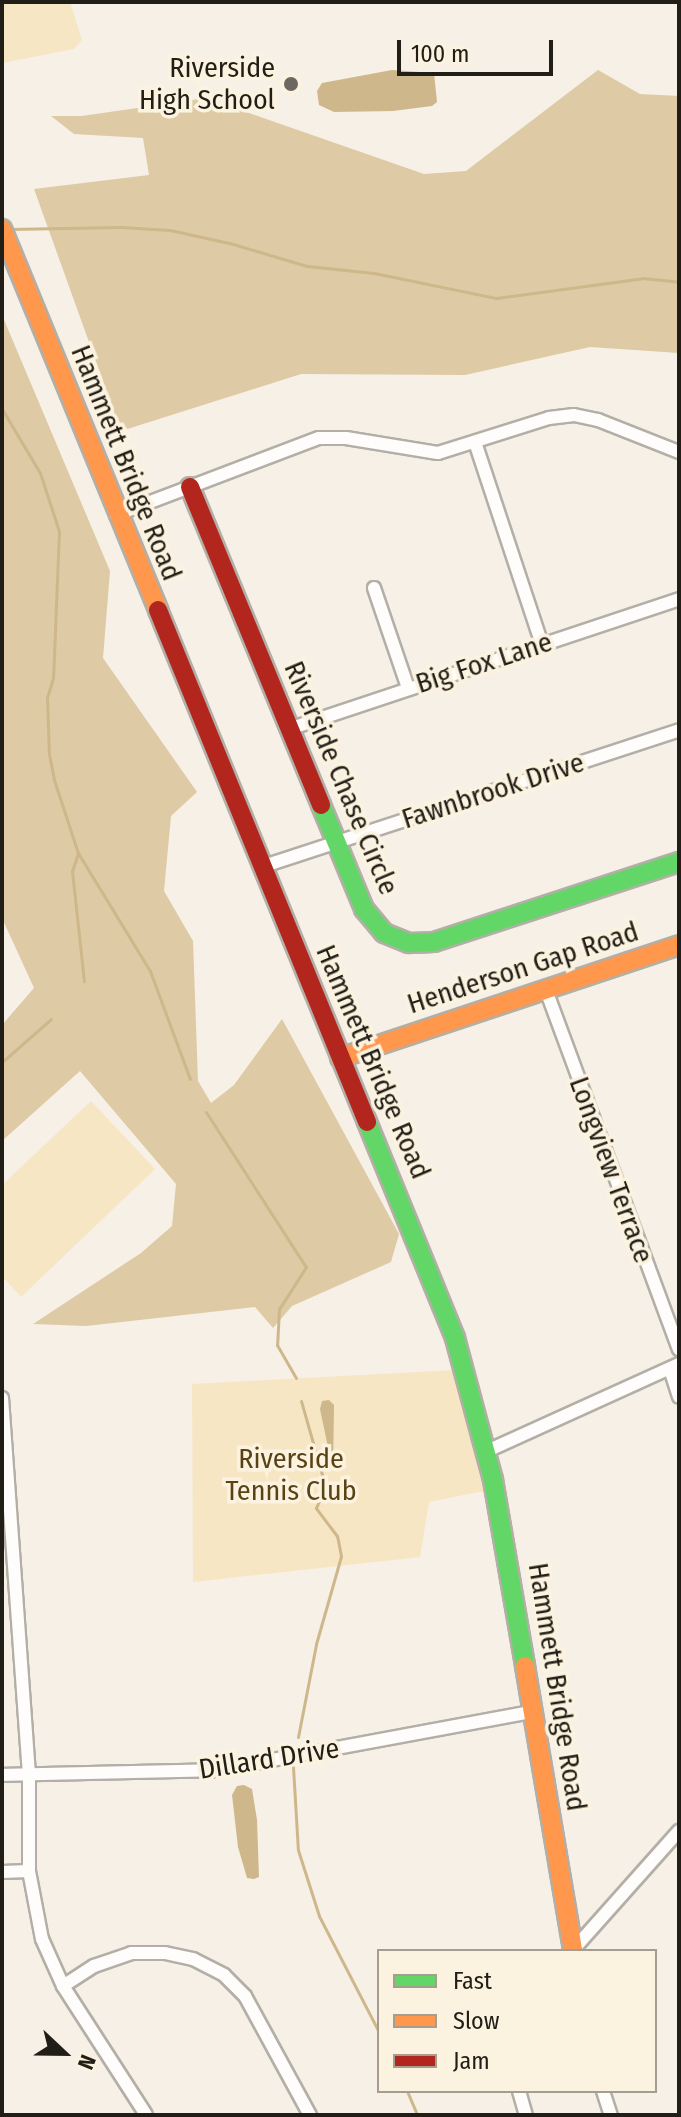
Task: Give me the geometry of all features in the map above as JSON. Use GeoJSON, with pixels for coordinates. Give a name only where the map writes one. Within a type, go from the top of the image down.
{"type":"FeatureCollection","features":[{"type":"Feature","properties":{"kind":"street","name":"Hammett Bridge Road"},"geometry":{"type":"LineString","coordinates":[[5,236],[116,515],[442,1303],[487,1451],[572,1949]]}},
{"type":"Feature","properties":{"kind":"street"},"geometry":{"type":"LineString","coordinates":[[116,515],[319,438],[346,438],[429,453],[549,418],[574,415],[598,420],[679,452]]}},
{"type":"Feature","properties":{"kind":"street"},"geometry":{"type":"LineString","coordinates":[[475,442],[542,644]]}},
{"type":"Feature","properties":{"kind":"street","name":"Riverside Chase Circle"},"geometry":{"type":"LineString","coordinates":[[190,487],[336,843],[370,918],[384,933],[416,944],[434,942],[679,862]]}},
{"type":"Feature","properties":{"kind":"street"},"geometry":{"type":"LineString","coordinates":[[374,588],[408,688]]}},
{"type":"Feature","properties":{"kind":"street","name":"Big Fox Lane"},"geometry":{"type":"LineString","coordinates":[[289,729],[679,599]]}},
{"type":"Feature","properties":{"kind":"street","name":"Fawnbrook Drive"},"geometry":{"type":"LineString","coordinates":[[261,867],[679,730]]}},
{"type":"Feature","properties":{"kind":"street","name":"Henderson Gap Road"},"geometry":{"type":"LineString","coordinates":[[340,1058],[679,945]]}},
{"type":"Feature","properties":{"kind":"street","name":"Longview Terrace"},"geometry":{"type":"LineString","coordinates":[[546,990],[679,1349]]}},
{"type":"Feature","properties":{"kind":"street"},"geometry":{"type":"LineString","coordinates":[[487,1451],[674,1367],[679,1397]]}},
{"type":"Feature","properties":{"kind":"street"},"geometry":{"type":"LineString","coordinates":[[2,1398],[29,1775],[29,1871],[42,1939],[63,1986],[146,2115]]}},
{"type":"Feature","properties":{"kind":"street","name":"Dillard Drive"},"geometry":{"type":"LineString","coordinates":[[2,1775],[218,1770],[532,1712]]}},
{"type":"Feature","properties":{"kind":"street"},"geometry":{"type":"LineString","coordinates":[[574,1949],[679,1831]]}},
{"type":"Feature","properties":{"kind":"street"},"geometry":{"type":"LineString","coordinates":[[2,1872],[29,1871]]}},
{"type":"Feature","properties":{"kind":"street"},"geometry":{"type":"LineString","coordinates":[[63,1986],[94,1966],[131,1953],[165,1953],[193,1959],[224,1975],[245,1996],[310,2115]]}},
{"type":"Feature","properties":{"kind":"street"},"geometry":{"type":"LineString","coordinates":[[520,2093],[526,2115]]}},
{"type":"Feature","properties":{"kind":"street"},"geometry":{"type":"LineString","coordinates":[[604,2093],[611,2115]]}},
{"type":"Feature","properties":{"kind":"green space"},"geometry":{"type":"Polygon","coordinates":[[[2,2],[70,2],[82,40],[74,49],[2,63],[2,2]]]}},
{"type":"Feature","properties":{"kind":"green space"},"geometry":{"type":"Polygon","coordinates":[[[91,1101],[155,1169],[21,1297],[2,1276],[2,1185],[91,1101]]]}},
{"type":"Feature","properties":{"kind":"green space","name":"Riverside Tennis Club"},"geometry":{"type":"Polygon","coordinates":[[[455,1370],[489,1490],[429,1502],[420,1557],[193,1582],[192,1384],[455,1370]]]}},
{"type":"Feature","properties":{"kind":"shaded area"},"geometry":{"type":"Polygon","coordinates":[[[392,70],[434,73],[437,102],[432,106],[393,111],[334,112],[319,105],[317,91],[322,83],[392,70]]]}},
{"type":"Feature","properties":{"kind":"shaded area"},"geometry":{"type":"Polygon","coordinates":[[[598,70],[640,94],[679,96],[679,353],[590,347],[465,375],[301,374],[121,431],[34,189],[149,175],[143,138],[74,134],[51,116],[82,116],[206,98],[424,174],[466,171],[598,70]]]}},
{"type":"Feature","properties":{"kind":"shaded area"},"geometry":{"type":"Polygon","coordinates":[[[2,315],[110,571],[103,658],[197,792],[171,816],[164,891],[193,941],[198,1081],[211,1103],[234,1085],[282,1019],[399,1234],[391,1262],[292,1306],[273,1328],[255,1307],[86,1326],[33,1324],[141,1253],[172,1226],[176,1184],[80,1071],[2,1141],[2,1025],[34,988],[2,918],[2,315]]]}},
{"type":"Feature","properties":{"kind":"shaded area"},"geometry":{"type":"Polygon","coordinates":[[[329,1400],[334,1405],[333,1471],[320,1409],[322,1401],[329,1400]]]}},
{"type":"Feature","properties":{"kind":"shaded area"},"geometry":{"type":"Polygon","coordinates":[[[237,1786],[252,1789],[257,1820],[259,1877],[254,1879],[247,1878],[238,1847],[232,1795],[237,1786]]]}},
{"type":"Feature","properties":{"kind":"waterway"},"geometry":{"type":"LineString","coordinates":[[9,229],[121,227],[170,230],[233,244],[307,266],[374,273],[496,298],[643,278],[679,282]]}},
{"type":"Feature","properties":{"kind":"waterway"},"geometry":{"type":"LineString","coordinates":[[2,409],[40,473],[59,531],[53,678],[47,698],[49,754],[54,780],[78,853],[150,971],[190,1079]]}},
{"type":"Feature","properties":{"kind":"waterway"},"geometry":{"type":"LineString","coordinates":[[78,853],[72,871],[84,981]]}},
{"type":"Feature","properties":{"kind":"waterway"},"geometry":{"type":"LineString","coordinates":[[2,1062],[51,1019]]}},
{"type":"Feature","properties":{"kind":"waterway"},"geometry":{"type":"LineString","coordinates":[[206,1112],[306,1267],[279,1309],[277,1345],[296,1378]]}},
{"type":"Feature","properties":{"kind":"waterway"},"geometry":{"type":"LineString","coordinates":[[298,1737],[316,1644],[341,1556],[337,1536],[316,1508],[323,1491],[323,1478],[301,1401]]}},
{"type":"Feature","properties":{"kind":"waterway"},"geometry":{"type":"LineString","coordinates":[[293,1767],[298,1850],[319,1916],[377,2028]]}},
{"type":"Feature","properties":{"kind":"waterway"},"geometry":{"type":"LineString","coordinates":[[408,2093],[417,2115]]}},
{"type":"Feature","properties":{"kind":"traffic: fast"},"geometry":{"type":"LineString","coordinates":[[321,805],[364,909],[384,933],[409,943],[434,942],[679,862]]}},
{"type":"Feature","properties":{"kind":"traffic: fast"},"geometry":{"type":"LineString","coordinates":[[367,1122],[455,1338],[493,1480],[525,1666]]}},
{"type":"Feature","properties":{"kind":"traffic: slow"},"geometry":{"type":"LineString","coordinates":[[2,229],[158,610]]}},
{"type":"Feature","properties":{"kind":"traffic: slow"},"geometry":{"type":"LineString","coordinates":[[340,1058],[679,945]]}},
{"type":"Feature","properties":{"kind":"traffic: slow"},"geometry":{"type":"LineString","coordinates":[[525,1666],[573,1949]]}},
{"type":"Feature","properties":{"kind":"traffic: jam"},"geometry":{"type":"LineString","coordinates":[[190,487],[321,805]]}},
{"type":"Feature","properties":{"kind":"traffic: jam"},"geometry":{"type":"LineString","coordinates":[[158,610],[367,1122]]}},
{"type":"Feature","properties":{"kind":"place","name":"Riverside High School"},"geometry":{"type":"Point","coordinates":[291,84]}}]}
